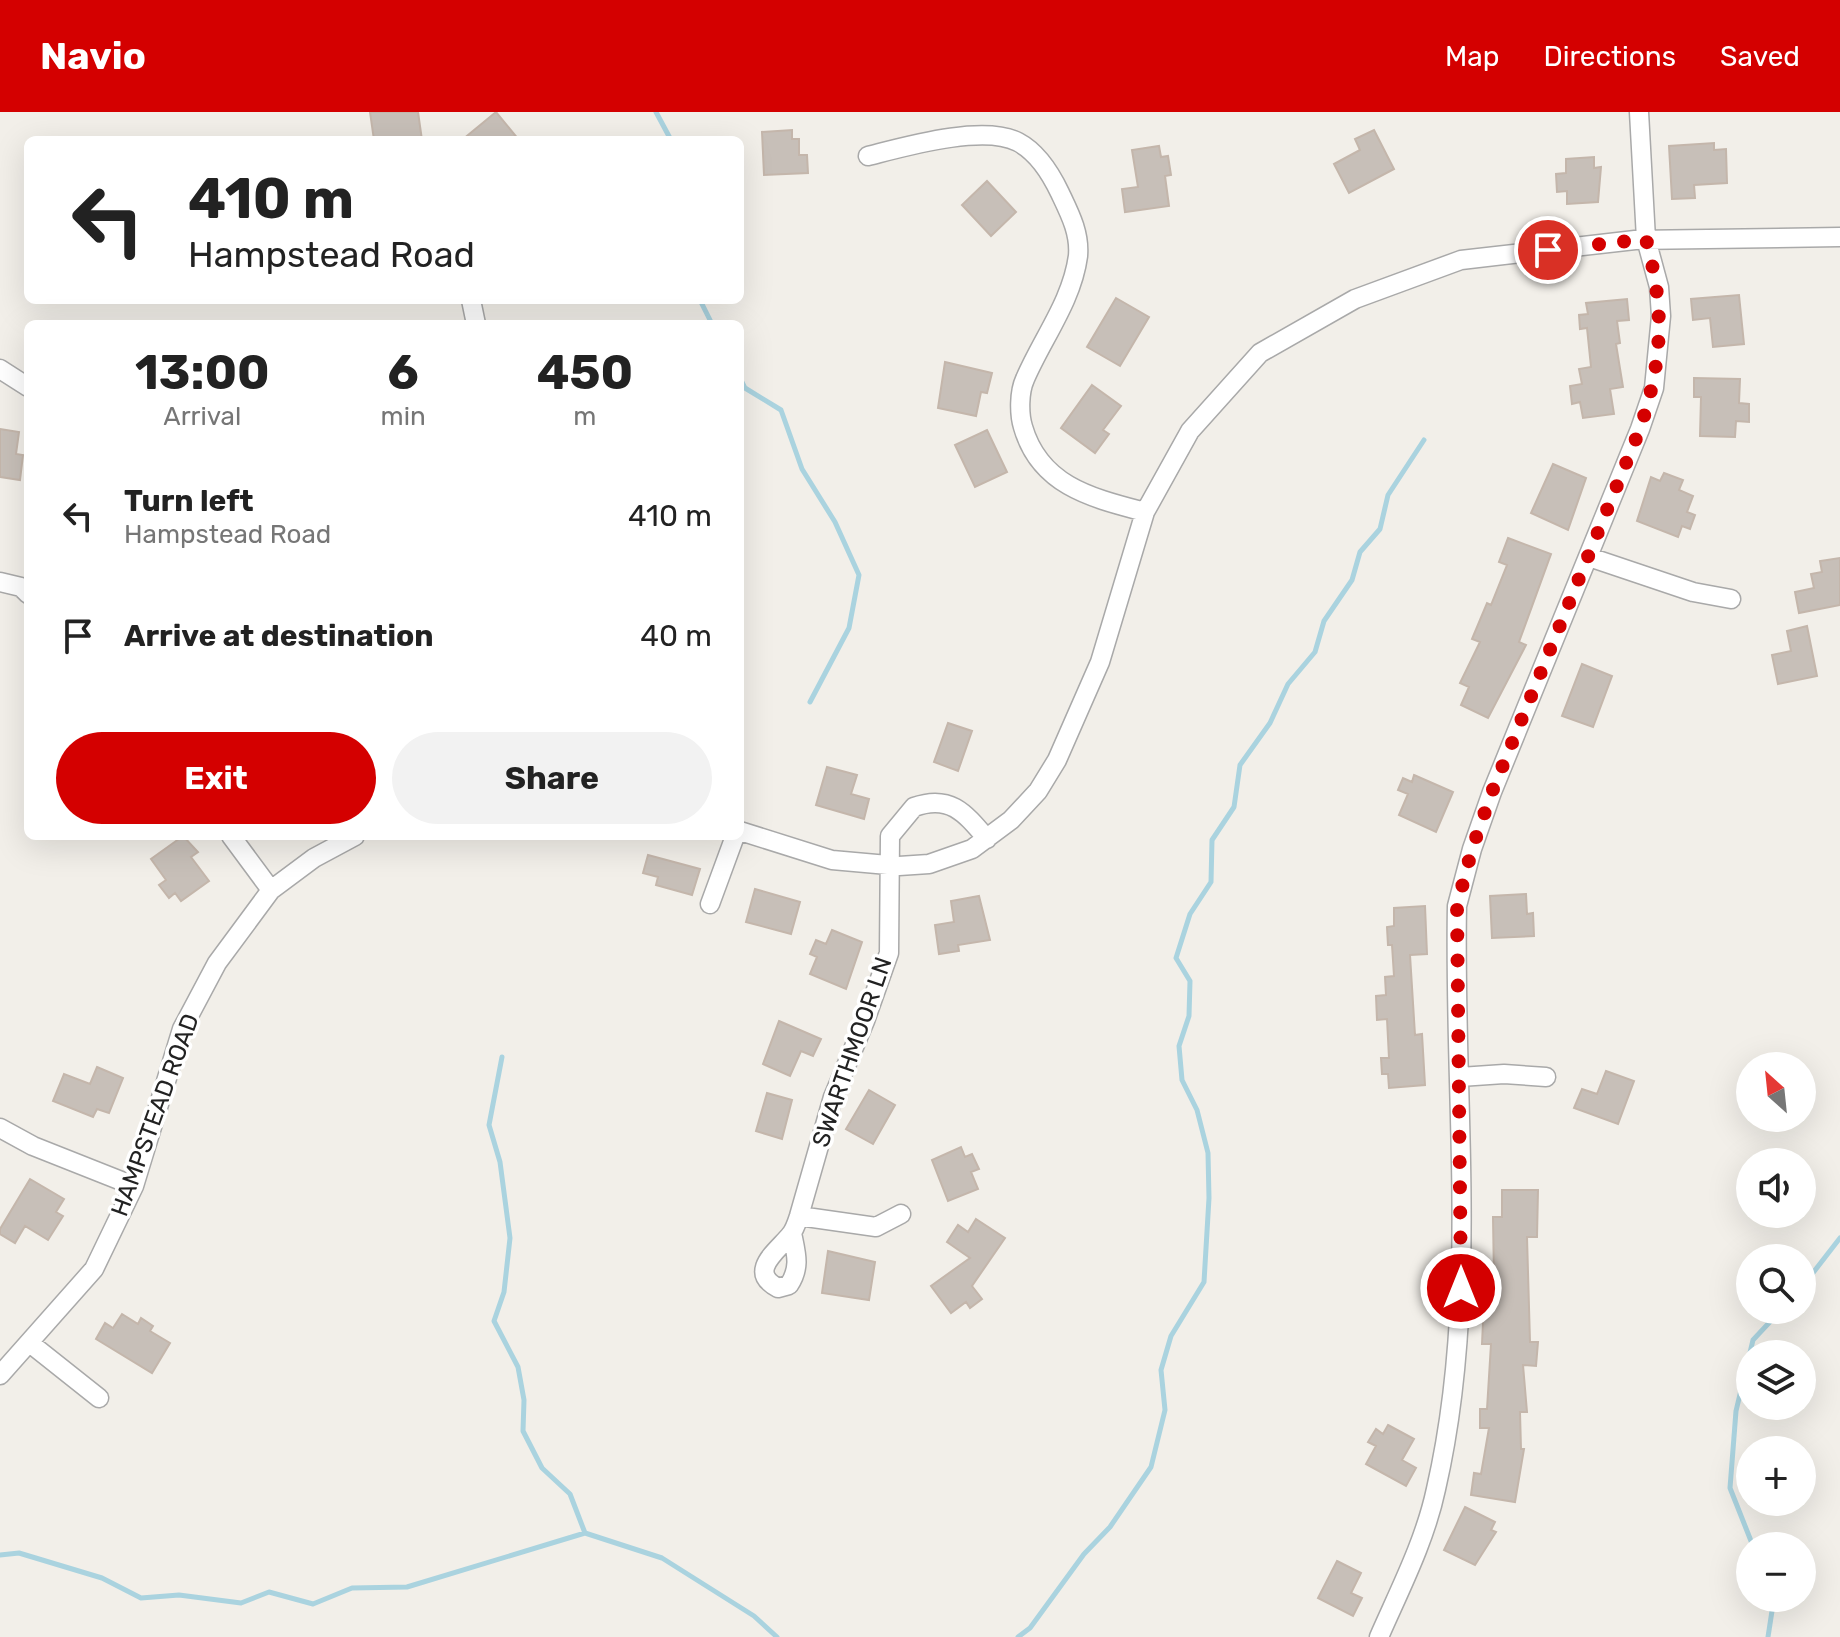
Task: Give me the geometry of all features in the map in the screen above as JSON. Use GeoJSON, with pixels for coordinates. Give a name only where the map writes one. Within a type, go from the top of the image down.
{"type":"FeatureCollection","features":[{"type":"Feature","properties":{"kind":"street"},"geometry":{"type":"LineString","coordinates":[[1379,1637],[1416,1552],[1436,1492],[1448,1426],[1461,1288],[1456,964],[1461,892],[1492,792],[1589,557],[1654,388],[1661,316],[1659,287],[1646,239],[1639,112]]}},
{"type":"Feature","properties":{"kind":"street"},"geometry":{"type":"LineString","coordinates":[[868,156],[961,135],[1016,141],[1035,156],[1053,178],[1076,226],[1078,255],[1069,291],[1022,384],[1021,419],[1028,444],[1061,483],[1089,497],[1145,512]]}},
{"type":"Feature","properties":{"kind":"street"},"geometry":{"type":"LineString","coordinates":[[744,832],[832,860],[888,866],[929,864],[972,849],[987,839],[1038,791],[1057,760],[1100,662],[1145,512],[1190,431],[1260,353],[1355,299],[1461,260],[1646,239],[1840,237]]}},
{"type":"Feature","properties":{"kind":"street"},"geometry":{"type":"LineString","coordinates":[[0,369],[24,384]]}},
{"type":"Feature","properties":{"kind":"street"},"geometry":{"type":"LineString","coordinates":[[1589,557],[1693,592],[1731,599]]}},
{"type":"Feature","properties":{"kind":"street"},"geometry":{"type":"LineString","coordinates":[[0,582],[24,585]]}},
{"type":"Feature","properties":{"kind":"street","name":"SWARTHMOOR LN"},"geometry":{"type":"LineString","coordinates":[[901,1214],[876,1227],[795,1225],[833,1097],[889,953],[890,836],[899,820],[914,807],[944,801],[962,809],[987,839]]}},
{"type":"Feature","properties":{"kind":"street"},"geometry":{"type":"LineString","coordinates":[[234,840],[271,890]]}},
{"type":"Feature","properties":{"kind":"street","name":"HAMPSTEAD ROAD"},"geometry":{"type":"LineString","coordinates":[[0,1375],[31,1344],[94,1269],[134,1186],[182,1029],[217,963],[271,890],[314,858],[348,840]]}},
{"type":"Feature","properties":{"kind":"street"},"geometry":{"type":"LineString","coordinates":[[710,904],[734,840]]}},
{"type":"Feature","properties":{"kind":"street"},"geometry":{"type":"LineString","coordinates":[[1460,1077],[1504,1074],[1546,1077]]}},
{"type":"Feature","properties":{"kind":"street"},"geometry":{"type":"LineString","coordinates":[[0,1128],[33,1146],[134,1186]]}},
{"type":"Feature","properties":{"kind":"street"},"geometry":{"type":"LineString","coordinates":[[31,1344],[99,1398]]}},
{"type":"Feature","properties":{"kind":"building"},"geometry":{"type":"Polygon","coordinates":[[[370,112],[418,112],[421,136],[373,136],[370,112]]]}},
{"type":"Feature","properties":{"kind":"building"},"geometry":{"type":"Polygon","coordinates":[[[496,112],[516,136],[467,136],[496,112]]]}},
{"type":"Feature","properties":{"kind":"building"},"geometry":{"type":"Polygon","coordinates":[[[792,130],[792,139],[799,139],[799,155],[807,155],[808,173],[764,175],[762,132],[792,130]]]}},
{"type":"Feature","properties":{"kind":"building"},"geometry":{"type":"Polygon","coordinates":[[[1374,130],[1394,169],[1349,193],[1334,164],[1360,150],[1355,139],[1374,130]]]}},
{"type":"Feature","properties":{"kind":"building"},"geometry":{"type":"Polygon","coordinates":[[[1714,143],[1714,150],[1726,149],[1727,183],[1694,185],[1695,198],[1672,199],[1669,146],[1714,143]]]}},
{"type":"Feature","properties":{"kind":"building"},"geometry":{"type":"Polygon","coordinates":[[[1159,146],[1161,157],[1168,156],[1171,175],[1165,176],[1169,206],[1125,212],[1122,189],[1138,187],[1132,150],[1159,146]]]}},
{"type":"Feature","properties":{"kind":"building"},"geometry":{"type":"Polygon","coordinates":[[[1594,157],[1594,168],[1601,167],[1598,202],[1567,204],[1567,191],[1557,192],[1556,174],[1566,173],[1566,159],[1594,157]]]}},
{"type":"Feature","properties":{"kind":"building"},"geometry":{"type":"Polygon","coordinates":[[[987,181],[1016,212],[991,236],[962,205],[987,181]]]}},
{"type":"Feature","properties":{"kind":"building"},"geometry":{"type":"Polygon","coordinates":[[[1739,295],[1744,344],[1713,347],[1710,318],[1693,320],[1691,299],[1739,295]]]}},
{"type":"Feature","properties":{"kind":"building"},"geometry":{"type":"Polygon","coordinates":[[[1116,298],[1149,317],[1120,366],[1087,347],[1116,298]]]}},
{"type":"Feature","properties":{"kind":"building"},"geometry":{"type":"Polygon","coordinates":[[[1627,299],[1629,320],[1617,321],[1620,343],[1616,344],[1623,387],[1610,389],[1614,414],[1583,418],[1580,402],[1572,404],[1570,386],[1582,384],[1579,369],[1591,367],[1587,328],[1580,329],[1579,315],[1588,314],[1586,303],[1627,299]]]}},
{"type":"Feature","properties":{"kind":"building"},"geometry":{"type":"Polygon","coordinates":[[[945,362],[992,373],[987,393],[981,392],[976,416],[938,408],[945,362]]]}},
{"type":"Feature","properties":{"kind":"building"},"geometry":{"type":"Polygon","coordinates":[[[1694,378],[1740,379],[1739,403],[1749,404],[1749,422],[1736,421],[1735,437],[1700,436],[1701,397],[1694,397],[1694,378]]]}},
{"type":"Feature","properties":{"kind":"building"},"geometry":{"type":"Polygon","coordinates":[[[1092,385],[1121,406],[1103,430],[1109,434],[1095,453],[1061,428],[1092,385]]]}},
{"type":"Feature","properties":{"kind":"building"},"geometry":{"type":"Polygon","coordinates":[[[0,429],[19,432],[16,454],[23,455],[20,480],[0,477],[0,429]]]}},
{"type":"Feature","properties":{"kind":"building"},"geometry":{"type":"Polygon","coordinates":[[[987,430],[1007,472],[975,487],[955,445],[987,430]]]}},
{"type":"Feature","properties":{"kind":"building"},"geometry":{"type":"Polygon","coordinates":[[[1553,464],[1586,478],[1568,530],[1531,513],[1553,464]]]}},
{"type":"Feature","properties":{"kind":"building"},"geometry":{"type":"Polygon","coordinates":[[[1664,473],[1683,480],[1679,490],[1693,496],[1687,512],[1695,515],[1690,529],[1682,526],[1678,537],[1637,521],[1651,477],[1660,481],[1664,473]]]}},
{"type":"Feature","properties":{"kind":"building"},"geometry":{"type":"Polygon","coordinates":[[[1508,538],[1551,554],[1519,642],[1526,645],[1488,718],[1461,705],[1469,687],[1460,683],[1480,642],[1472,639],[1487,603],[1491,605],[1507,565],[1499,562],[1508,538]]]}},
{"type":"Feature","properties":{"kind":"building"},"geometry":{"type":"Polygon","coordinates":[[[1840,558],[1840,605],[1799,613],[1795,592],[1814,588],[1811,574],[1822,572],[1820,561],[1840,558]]]}},
{"type":"Feature","properties":{"kind":"building"},"geometry":{"type":"Polygon","coordinates":[[[1807,626],[1817,676],[1778,684],[1772,655],[1791,651],[1787,631],[1807,626]]]}},
{"type":"Feature","properties":{"kind":"building"},"geometry":{"type":"Polygon","coordinates":[[[1582,664],[1612,676],[1593,727],[1562,716],[1582,664]]]}},
{"type":"Feature","properties":{"kind":"building"},"geometry":{"type":"Polygon","coordinates":[[[948,723],[972,731],[958,771],[934,762],[948,723]]]}},
{"type":"Feature","properties":{"kind":"building"},"geometry":{"type":"Polygon","coordinates":[[[827,767],[857,775],[851,794],[869,799],[864,819],[816,805],[827,767]]]}},
{"type":"Feature","properties":{"kind":"building"},"geometry":{"type":"Polygon","coordinates":[[[1414,775],[1453,792],[1436,832],[1399,815],[1408,794],[1398,790],[1403,778],[1412,782],[1414,775]]]}},
{"type":"Feature","properties":{"kind":"building"},"geometry":{"type":"Polygon","coordinates":[[[177,840],[187,840],[198,852],[191,857],[209,881],[181,901],[175,893],[169,898],[159,885],[166,880],[151,859],[177,840]]]}},
{"type":"Feature","properties":{"kind":"building"},"geometry":{"type":"Polygon","coordinates":[[[648,855],[700,869],[692,895],[656,885],[658,877],[643,873],[648,855]]]}},
{"type":"Feature","properties":{"kind":"building"},"geometry":{"type":"Polygon","coordinates":[[[755,889],[800,902],[791,934],[746,922],[755,889]]]}},
{"type":"Feature","properties":{"kind":"building"},"geometry":{"type":"Polygon","coordinates":[[[1526,894],[1527,914],[1533,913],[1534,936],[1492,938],[1490,896],[1526,894]]]}},
{"type":"Feature","properties":{"kind":"building"},"geometry":{"type":"Polygon","coordinates":[[[979,896],[990,940],[958,945],[959,951],[939,954],[935,925],[954,922],[951,901],[979,896]]]}},
{"type":"Feature","properties":{"kind":"building"},"geometry":{"type":"Polygon","coordinates":[[[1425,906],[1427,954],[1410,955],[1415,1035],[1422,1034],[1425,1085],[1389,1088],[1388,1074],[1382,1074],[1381,1058],[1389,1058],[1387,1019],[1377,1020],[1376,996],[1386,995],[1385,977],[1394,976],[1392,945],[1388,945],[1387,927],[1394,926],[1394,908],[1425,906]]]}},
{"type":"Feature","properties":{"kind":"building"},"geometry":{"type":"Polygon","coordinates":[[[832,930],[862,942],[846,989],[810,974],[817,957],[810,954],[816,940],[826,944],[832,930]]]}},
{"type":"Feature","properties":{"kind":"building"},"geometry":{"type":"Polygon","coordinates":[[[779,1021],[821,1039],[813,1056],[801,1051],[790,1076],[763,1064],[779,1021]]]}},
{"type":"Feature","properties":{"kind":"building"},"geometry":{"type":"Polygon","coordinates":[[[97,1067],[123,1078],[109,1113],[97,1109],[93,1117],[53,1101],[64,1074],[90,1084],[97,1067]]]}},
{"type":"Feature","properties":{"kind":"building"},"geometry":{"type":"Polygon","coordinates":[[[1606,1071],[1634,1081],[1618,1124],[1574,1108],[1582,1089],[1597,1094],[1606,1071]]]}},
{"type":"Feature","properties":{"kind":"building"},"geometry":{"type":"Polygon","coordinates":[[[869,1090],[895,1105],[873,1144],[846,1129],[869,1090]]]}},
{"type":"Feature","properties":{"kind":"building"},"geometry":{"type":"Polygon","coordinates":[[[767,1093],[792,1100],[782,1139],[756,1131],[767,1093]]]}},
{"type":"Feature","properties":{"kind":"building"},"geometry":{"type":"Polygon","coordinates":[[[961,1147],[965,1157],[972,1154],[979,1169],[971,1172],[978,1189],[948,1201],[932,1160],[961,1147]]]}},
{"type":"Feature","properties":{"kind":"building"},"geometry":{"type":"Polygon","coordinates":[[[30,1179],[64,1199],[56,1212],[63,1216],[48,1240],[25,1226],[15,1243],[0,1234],[0,1229],[30,1179]]]}},
{"type":"Feature","properties":{"kind":"building"},"geometry":{"type":"Polygon","coordinates":[[[1502,1190],[1538,1190],[1537,1237],[1527,1237],[1530,1342],[1538,1342],[1536,1366],[1523,1365],[1527,1412],[1520,1412],[1521,1449],[1524,1449],[1515,1502],[1471,1495],[1474,1473],[1481,1474],[1489,1428],[1480,1428],[1480,1409],[1487,1409],[1491,1344],[1482,1344],[1485,1280],[1494,1280],[1493,1217],[1502,1217],[1502,1190]]]}},
{"type":"Feature","properties":{"kind":"building"},"geometry":{"type":"Polygon","coordinates":[[[976,1219],[1005,1238],[972,1286],[982,1299],[970,1308],[966,1302],[951,1313],[931,1286],[970,1258],[947,1242],[958,1225],[968,1232],[976,1219]]]}},
{"type":"Feature","properties":{"kind":"building"},"geometry":{"type":"Polygon","coordinates":[[[828,1251],[875,1262],[869,1300],[822,1293],[828,1251]]]}},
{"type":"Feature","properties":{"kind":"building"},"geometry":{"type":"Polygon","coordinates":[[[122,1314],[138,1324],[141,1318],[153,1326],[150,1331],[170,1343],[152,1373],[96,1339],[105,1323],[113,1328],[122,1314]]]}},
{"type":"Feature","properties":{"kind":"building"},"geometry":{"type":"Polygon","coordinates":[[[1388,1425],[1414,1439],[1402,1460],[1416,1468],[1406,1486],[1366,1464],[1376,1446],[1368,1442],[1376,1429],[1383,1434],[1388,1425]]]}},
{"type":"Feature","properties":{"kind":"building"},"geometry":{"type":"Polygon","coordinates":[[[1465,1507],[1495,1522],[1491,1530],[1496,1532],[1475,1565],[1444,1550],[1465,1507]]]}},
{"type":"Feature","properties":{"kind":"building"},"geometry":{"type":"Polygon","coordinates":[[[1337,1561],[1361,1573],[1351,1593],[1362,1598],[1353,1616],[1318,1598],[1337,1561]]]}},
{"type":"Feature","properties":{"kind":"waterway"},"geometry":{"type":"LineString","coordinates":[[656,112],[669,136]]}},
{"type":"Feature","properties":{"kind":"waterway"},"geometry":{"type":"LineString","coordinates":[[702,304],[710,320]]}},
{"type":"Feature","properties":{"kind":"waterway"},"geometry":{"type":"LineString","coordinates":[[744,386],[781,410],[802,469],[835,522],[859,575],[849,628],[810,702]]}},
{"type":"Feature","properties":{"kind":"waterway"},"geometry":{"type":"LineString","coordinates":[[1018,1637],[1030,1628],[1084,1554],[1110,1527],[1151,1467],[1165,1410],[1161,1370],[1171,1336],[1204,1282],[1208,1153],[1197,1110],[1182,1080],[1179,1046],[1189,1016],[1190,981],[1176,958],[1190,914],[1211,882],[1212,840],[1234,807],[1240,765],[1270,723],[1288,684],[1315,652],[1324,621],[1352,580],[1360,552],[1380,529],[1388,495],[1424,440]]}},
{"type":"Feature","properties":{"kind":"waterway"},"geometry":{"type":"LineString","coordinates":[[502,1057],[489,1125],[500,1162],[510,1238],[504,1292],[494,1321],[518,1367],[524,1400],[523,1431],[542,1468],[570,1494],[585,1533],[662,1558],[754,1616],[777,1637]]}},
{"type":"Feature","properties":{"kind":"waterway"},"geometry":{"type":"LineString","coordinates":[[1816,1269],[1840,1238]]}},
{"type":"Feature","properties":{"kind":"waterway"},"geometry":{"type":"LineString","coordinates":[[1747,1532],[1730,1488],[1736,1411],[1753,1340],[1768,1324]]}},
{"type":"Feature","properties":{"kind":"waterway"},"geometry":{"type":"LineString","coordinates":[[0,1555],[19,1553],[102,1578],[141,1598],[179,1595],[241,1603],[269,1592],[313,1604],[352,1588],[407,1587],[585,1533]]}},
{"type":"Feature","properties":{"kind":"waterway"},"geometry":{"type":"LineString","coordinates":[[1768,1637],[1772,1612]]}},
{"type":"Feature","properties":{"kind":"route"},"geometry":{"type":"LineString","coordinates":[[1461,1288],[1462,1145],[1457,906],[1492,792],[1640,429],[1654,388],[1661,316],[1659,287],[1646,239],[1548,250]]}}]}
